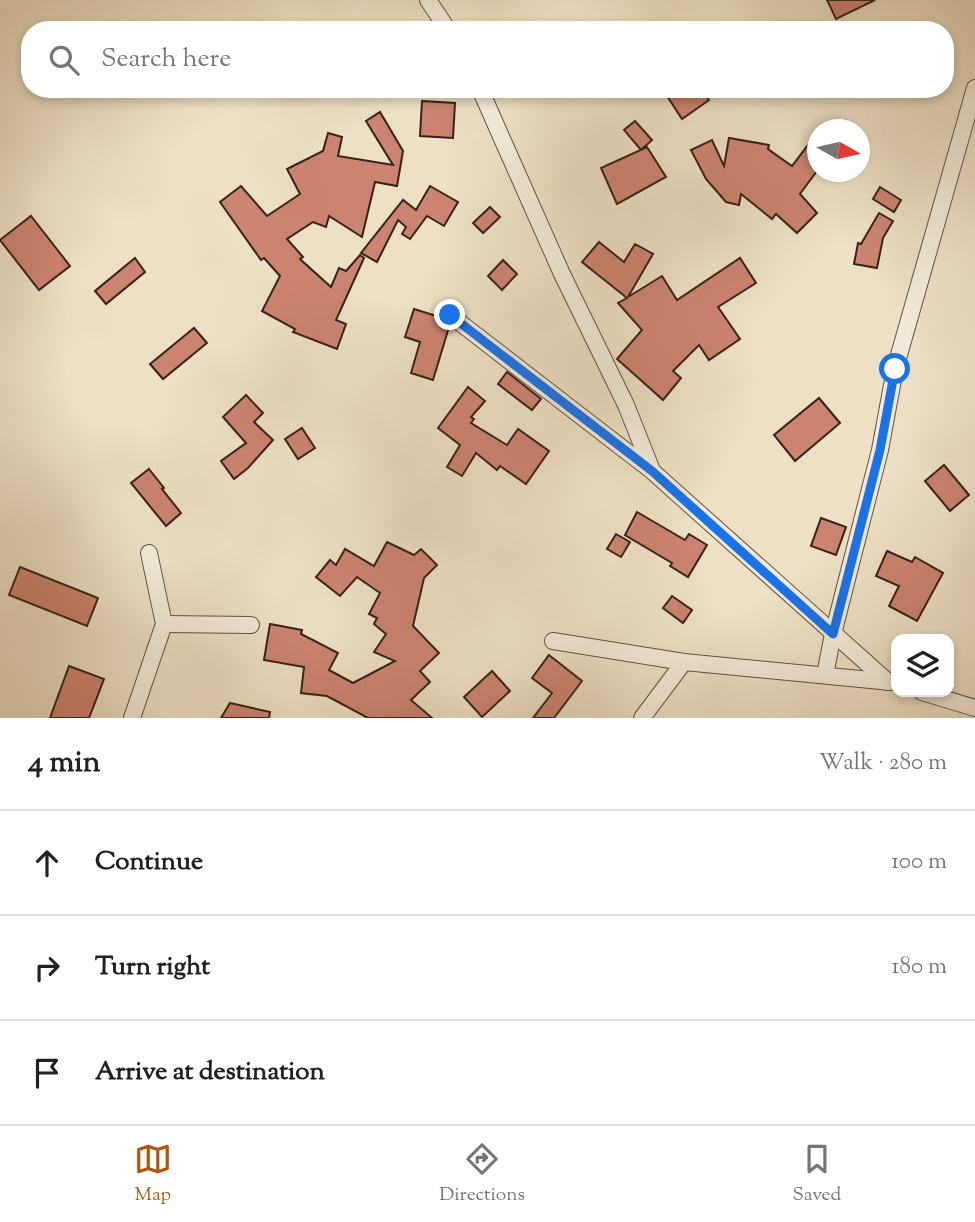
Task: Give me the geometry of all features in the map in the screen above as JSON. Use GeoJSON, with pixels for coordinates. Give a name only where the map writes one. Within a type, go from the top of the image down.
{"type":"FeatureCollection","features":[{"type":"Feature","properties":{"kind":"street"},"geometry":{"type":"LineString","coordinates":[[428,0],[442,21]]}},
{"type":"Feature","properties":{"kind":"street"},"geometry":{"type":"LineString","coordinates":[[825,675],[880,450],[895,369],[975,88]]}},
{"type":"Feature","properties":{"kind":"street"},"geometry":{"type":"LineString","coordinates":[[484,98],[562,274],[626,405],[652,471]]}},
{"type":"Feature","properties":{"kind":"street"},"geometry":{"type":"LineString","coordinates":[[450,315],[652,471],[833,634],[891,682]]}},
{"type":"Feature","properties":{"kind":"street"},"geometry":{"type":"LineString","coordinates":[[132,718],[164,624],[149,553]]}},
{"type":"Feature","properties":{"kind":"street"},"geometry":{"type":"LineString","coordinates":[[164,624],[251,625]]}},
{"type":"Feature","properties":{"kind":"street"},"geometry":{"type":"LineString","coordinates":[[553,642],[684,662],[891,683]]}},
{"type":"Feature","properties":{"kind":"street"},"geometry":{"type":"LineString","coordinates":[[642,718],[684,662]]}},
{"type":"Feature","properties":{"kind":"street"},"geometry":{"type":"LineString","coordinates":[[939,697],[975,708]]}},
{"type":"Feature","properties":{"kind":"building"},"geometry":{"type":"Polygon","coordinates":[[[827,0],[875,0],[836,19],[827,0]]]}},
{"type":"Feature","properties":{"kind":"building"},"geometry":{"type":"Polygon","coordinates":[[[668,98],[708,98],[709,100],[682,119],[668,98]]]}},
{"type":"Feature","properties":{"kind":"building"},"geometry":{"type":"Polygon","coordinates":[[[422,101],[455,103],[453,138],[420,136],[422,101]]]}},
{"type":"Feature","properties":{"kind":"building"},"geometry":{"type":"Polygon","coordinates":[[[380,112],[403,151],[397,186],[375,182],[362,237],[329,216],[326,227],[313,222],[287,239],[303,257],[300,259],[331,287],[339,268],[346,271],[360,255],[364,258],[336,320],[346,324],[337,349],[293,332],[295,329],[262,311],[280,276],[264,258],[261,260],[220,202],[241,186],[267,216],[300,194],[287,169],[323,151],[328,133],[342,137],[338,156],[393,165],[366,121],[380,112]]]}},
{"type":"Feature","properties":{"kind":"building"},"geometry":{"type":"Polygon","coordinates":[[[635,121],[652,140],[641,150],[624,130],[635,121]]]}},
{"type":"Feature","properties":{"kind":"building"},"geometry":{"type":"Polygon","coordinates":[[[729,138],[769,145],[768,149],[792,166],[807,146],[809,182],[800,194],[817,213],[797,233],[776,214],[772,219],[741,194],[739,205],[726,202],[706,179],[691,150],[712,140],[724,166],[729,138]]]}},
{"type":"Feature","properties":{"kind":"building"},"geometry":{"type":"Polygon","coordinates":[[[647,147],[666,177],[617,204],[601,168],[647,147]]]}},
{"type":"Feature","properties":{"kind":"building"},"geometry":{"type":"Polygon","coordinates":[[[430,186],[458,202],[444,226],[427,216],[410,239],[402,234],[406,227],[398,220],[377,262],[361,253],[403,200],[416,210],[430,186]]]}},
{"type":"Feature","properties":{"kind":"building"},"geometry":{"type":"Polygon","coordinates":[[[880,187],[901,200],[894,212],[873,199],[880,187]]]}},
{"type":"Feature","properties":{"kind":"building"},"geometry":{"type":"Polygon","coordinates":[[[490,207],[500,217],[483,233],[473,223],[490,207]]]}},
{"type":"Feature","properties":{"kind":"building"},"geometry":{"type":"Polygon","coordinates":[[[879,213],[893,221],[883,238],[877,268],[854,264],[858,243],[861,244],[879,213]]]}},
{"type":"Feature","properties":{"kind":"building"},"geometry":{"type":"Polygon","coordinates":[[[31,216],[70,266],[39,290],[0,240],[31,216]]]}},
{"type":"Feature","properties":{"kind":"building"},"geometry":{"type":"Polygon","coordinates":[[[599,242],[624,262],[635,244],[653,254],[628,297],[662,276],[677,300],[740,258],[756,283],[718,307],[740,339],[709,360],[699,345],[673,371],[681,378],[663,400],[617,359],[642,330],[618,303],[627,298],[582,262],[599,242]]]}},
{"type":"Feature","properties":{"kind":"building"},"geometry":{"type":"Polygon","coordinates":[[[135,258],[145,272],[106,304],[95,291],[135,258]]]}},
{"type":"Feature","properties":{"kind":"building"},"geometry":{"type":"Polygon","coordinates":[[[503,260],[517,274],[502,290],[488,276],[503,260]]]}},
{"type":"Feature","properties":{"kind":"building"},"geometry":{"type":"Polygon","coordinates":[[[414,309],[440,317],[449,327],[433,380],[411,373],[420,342],[405,337],[414,309]]]}},
{"type":"Feature","properties":{"kind":"building"},"geometry":{"type":"Polygon","coordinates":[[[194,328],[207,343],[163,379],[150,364],[194,328]]]}},
{"type":"Feature","properties":{"kind":"building"},"geometry":{"type":"Polygon","coordinates":[[[507,372],[541,399],[532,410],[498,384],[507,372]]]}},
{"type":"Feature","properties":{"kind":"building"},"geometry":{"type":"Polygon","coordinates":[[[468,387],[485,401],[471,417],[474,419],[471,423],[507,445],[518,429],[549,451],[526,484],[500,466],[497,470],[476,453],[462,476],[447,467],[460,445],[438,428],[468,387]]]}},
{"type":"Feature","properties":{"kind":"building"},"geometry":{"type":"Polygon","coordinates":[[[246,395],[263,413],[254,422],[273,440],[248,468],[234,479],[221,461],[246,443],[223,417],[246,395]]]}},
{"type":"Feature","properties":{"kind":"building"},"geometry":{"type":"Polygon","coordinates":[[[819,398],[840,423],[795,461],[774,435],[819,398]]]}},
{"type":"Feature","properties":{"kind":"building"},"geometry":{"type":"Polygon","coordinates":[[[302,428],[315,448],[298,459],[285,439],[302,428]]]}},
{"type":"Feature","properties":{"kind":"building"},"geometry":{"type":"Polygon","coordinates":[[[944,465],[969,495],[950,511],[925,481],[944,465]]]}},
{"type":"Feature","properties":{"kind":"building"},"geometry":{"type":"Polygon","coordinates":[[[149,469],[181,513],[166,526],[131,483],[149,469]]]}},
{"type":"Feature","properties":{"kind":"building"},"geometry":{"type":"Polygon","coordinates":[[[637,512],[685,540],[689,534],[707,545],[688,577],[670,566],[672,563],[625,535],[637,512]]]}},
{"type":"Feature","properties":{"kind":"building"},"geometry":{"type":"Polygon","coordinates":[[[821,518],[846,527],[836,555],[811,546],[821,518]]]}},
{"type":"Feature","properties":{"kind":"building"},"geometry":{"type":"Polygon","coordinates":[[[616,534],[630,542],[621,557],[607,549],[616,534]]]}},
{"type":"Feature","properties":{"kind":"building"},"geometry":{"type":"Polygon","coordinates":[[[387,542],[414,555],[421,549],[437,565],[424,578],[413,626],[439,653],[420,671],[430,682],[411,700],[432,718],[368,718],[327,696],[301,693],[304,667],[264,660],[270,624],[302,630],[301,634],[338,653],[329,670],[353,683],[395,661],[374,652],[386,634],[374,624],[377,618],[369,614],[380,593],[357,577],[340,596],[316,577],[330,560],[336,565],[345,549],[374,566],[387,542]]]}},
{"type":"Feature","properties":{"kind":"building"},"geometry":{"type":"Polygon","coordinates":[[[887,551],[912,562],[915,557],[943,573],[917,621],[889,606],[899,586],[876,576],[887,551]]]}},
{"type":"Feature","properties":{"kind":"building"},"geometry":{"type":"Polygon","coordinates":[[[20,567],[98,598],[87,626],[9,595],[20,567]]]}},
{"type":"Feature","properties":{"kind":"building"},"geometry":{"type":"Polygon","coordinates":[[[672,596],[692,610],[683,623],[663,608],[672,596]]]}},
{"type":"Feature","properties":{"kind":"building"},"geometry":{"type":"Polygon","coordinates":[[[549,655],[582,681],[554,718],[533,718],[552,693],[532,678],[549,655]]]}},
{"type":"Feature","properties":{"kind":"building"},"geometry":{"type":"Polygon","coordinates":[[[69,666],[104,679],[89,718],[50,718],[69,666]]]}},
{"type":"Feature","properties":{"kind":"building"},"geometry":{"type":"Polygon","coordinates":[[[492,671],[510,691],[482,717],[464,697],[492,671]]]}},
{"type":"Feature","properties":{"kind":"building"},"geometry":{"type":"Polygon","coordinates":[[[230,703],[270,712],[269,718],[221,718],[230,703]]]}},
{"type":"Feature","properties":{"kind":"route"},"geometry":{"type":"LineString","coordinates":[[450,315],[652,471],[833,634],[880,450],[895,369]]}}]}
